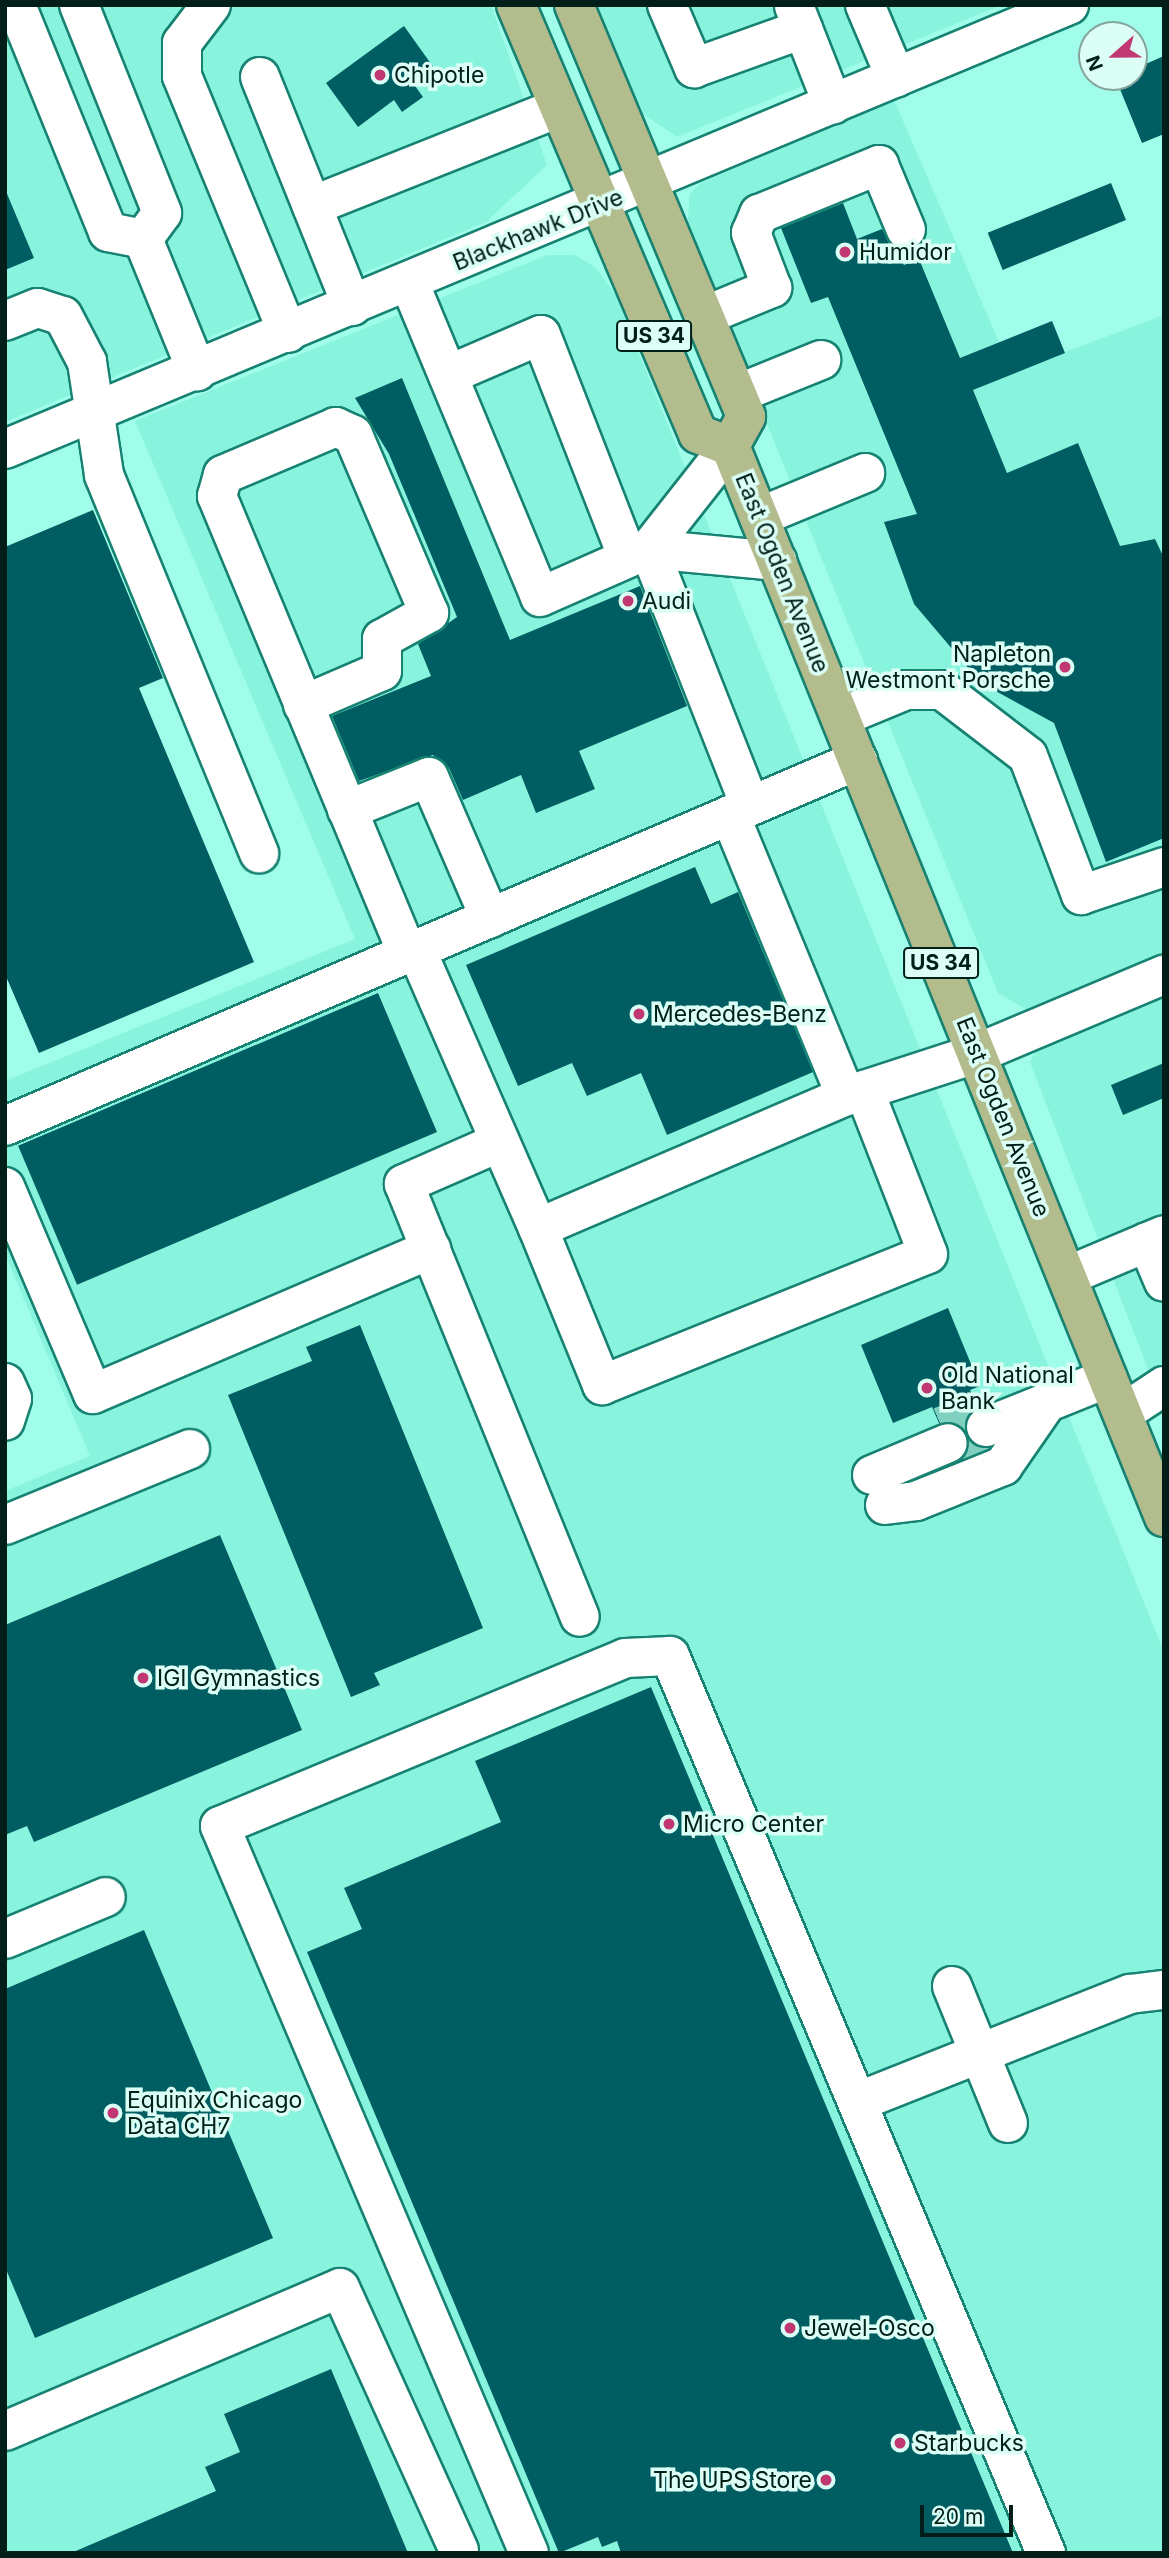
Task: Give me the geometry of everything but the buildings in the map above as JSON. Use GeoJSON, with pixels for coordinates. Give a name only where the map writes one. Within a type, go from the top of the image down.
{"type":"FeatureCollection","features":[{"type":"Feature","properties":{"kind":"main road","name":"East Ogden Avenue"},"geometry":{"type":"LineString","coordinates":[[516,5],[597,207],[698,435],[730,446],[1164,1517]]}},
{"type":"Feature","properties":{"kind":"main road","name":"East Ogden Avenue"},"geometry":{"type":"LineString","coordinates":[[574,5],[746,417],[730,446]]}},
{"type":"Feature","properties":{"kind":"street"},"geometry":{"type":"LineString","coordinates":[[16,5],[108,232],[143,239]]}},
{"type":"Feature","properties":{"kind":"street"},"geometry":{"type":"LineString","coordinates":[[79,5],[162,213],[143,239]]}},
{"type":"Feature","properties":{"kind":"street"},"geometry":{"type":"LineString","coordinates":[[211,5],[182,43],[182,76],[288,333]]}},
{"type":"Feature","properties":{"kind":"street"},"geometry":{"type":"LineString","coordinates":[[667,5],[694,68],[798,17],[833,105]]}},
{"type":"Feature","properties":{"kind":"street"},"geometry":{"type":"LineString","coordinates":[[865,5],[896,78]]}},
{"type":"Feature","properties":{"kind":"street","name":"Blackhawk Drive"},"geometry":{"type":"LineString","coordinates":[[5,449],[597,207],[1050,9]]}},
{"type":"Feature","properties":{"kind":"street"},"geometry":{"type":"LineString","coordinates":[[260,77],[352,306]]}},
{"type":"Feature","properties":{"kind":"street"},"geometry":{"type":"LineString","coordinates":[[312,206],[558,108]]}},
{"type":"Feature","properties":{"kind":"street"},"geometry":{"type":"LineString","coordinates":[[704,316],[772,288],[751,233],[759,214],[879,164],[906,230]]}},
{"type":"Feature","properties":{"kind":"street"},"geometry":{"type":"LineString","coordinates":[[143,239],[197,371]]}},
{"type":"Feature","properties":{"kind":"street"},"geometry":{"type":"LineString","coordinates":[[409,282],[540,597],[639,554],[777,561]]}},
{"type":"Feature","properties":{"kind":"street"},"geometry":{"type":"LineString","coordinates":[[5,321],[38,308],[63,316],[93,376],[91,415],[104,475],[259,853]]}},
{"type":"Feature","properties":{"kind":"street"},"geometry":{"type":"LineString","coordinates":[[303,705],[382,671],[382,639],[429,613],[353,435],[336,427],[223,475],[217,496],[303,705],[347,810],[500,1142],[602,1385],[928,1254],[855,1093],[639,554],[541,335],[448,375]]}},
{"type":"Feature","properties":{"kind":"street"},"geometry":{"type":"LineString","coordinates":[[737,394],[821,360]]}},
{"type":"Feature","properties":{"kind":"street"},"geometry":{"type":"LineString","coordinates":[[639,554],[730,446]]}},
{"type":"Feature","properties":{"kind":"street"},"geometry":{"type":"LineString","coordinates":[[759,517],[865,473]]}},
{"type":"Feature","properties":{"kind":"street"},"geometry":{"type":"LineString","coordinates":[[841,717],[906,690],[942,690],[1028,756],[1081,895],[1164,867]]}},
{"type":"Feature","properties":{"kind":"street"},"geometry":{"type":"LineString","coordinates":[[5,1126],[858,760]]}},
{"type":"Feature","properties":{"kind":"street"},"geometry":{"type":"LineString","coordinates":[[347,810],[429,777],[490,918]]}},
{"type":"Feature","properties":{"kind":"street"},"geometry":{"type":"LineString","coordinates":[[538,1228],[855,1093],[978,1053],[1164,975]]}},
{"type":"Feature","properties":{"kind":"street"},"geometry":{"type":"LineString","coordinates":[[500,1142],[404,1184],[580,1617]]}},
{"type":"Feature","properties":{"kind":"street"},"geometry":{"type":"LineString","coordinates":[[5,1187],[93,1394],[431,1249]]}},
{"type":"Feature","properties":{"kind":"street"},"geometry":{"type":"LineString","coordinates":[[1067,1276],[1155,1238],[1164,1282]]}},
{"type":"Feature","properties":{"kind":"street"},"geometry":{"type":"LineString","coordinates":[[986,1427],[1039,1415],[1108,1378]]}},
{"type":"Feature","properties":{"kind":"street"},"geometry":{"type":"LineString","coordinates":[[5,1383],[12,1399],[5,1421]]}},
{"type":"Feature","properties":{"kind":"street"},"geometry":{"type":"LineString","coordinates":[[1123,1413],[1164,1386]]}},
{"type":"Feature","properties":{"kind":"street"},"geometry":{"type":"LineString","coordinates":[[948,1443],[876,1483],[916,1502],[1003,1466],[1039,1415]]}},
{"type":"Feature","properties":{"kind":"street"},"geometry":{"type":"LineString","coordinates":[[5,1525],[190,1449]]}},
{"type":"Feature","properties":{"kind":"street"},"geometry":{"type":"LineString","coordinates":[[529,2553],[220,1826],[625,1658],[670,1656],[1046,2553]]}},
{"type":"Feature","properties":{"kind":"street"},"geometry":{"type":"LineString","coordinates":[[5,1940],[106,1897]]}},
{"type":"Feature","properties":{"kind":"street"},"geometry":{"type":"LineString","coordinates":[[857,2102],[1147,1992],[1164,1964]]}},
{"type":"Feature","properties":{"kind":"street"},"geometry":{"type":"LineString","coordinates":[[952,1986],[1008,2123]]}},
{"type":"Feature","properties":{"kind":"street"},"geometry":{"type":"LineString","coordinates":[[5,2431],[340,2288],[459,2550]]}},
{"type":"Feature","properties":{"kind":"shaded area"},"geometry":{"type":"Polygon","coordinates":[[[5,5],[491,5],[547,165],[486,222],[5,422],[5,5]]]}},
{"type":"Feature","properties":{"kind":"shaded area"},"geometry":{"type":"Polygon","coordinates":[[[595,5],[1002,5],[677,137],[643,114],[595,5]]]}},
{"type":"Feature","properties":{"kind":"shaded area"},"geometry":{"type":"Polygon","coordinates":[[[894,100],[1012,372],[1164,315],[1164,953],[1026,1009],[998,993],[687,227],[690,194],[701,183],[894,100]]]}},
{"type":"Feature","properties":{"kind":"shaded area"},"geometry":{"type":"Polygon","coordinates":[[[547,255],[575,255],[595,267],[615,294],[1164,1652],[1164,2553],[5,2553],[5,1491],[90,1456],[5,1254],[5,1081],[355,939],[135,421],[547,255]]]}},
{"type":"Feature","properties":{"kind":"shaded area"},"geometry":{"type":"Polygon","coordinates":[[[1164,992],[1164,1411],[1030,1062],[1037,1049],[1164,992]]]}},
{"type":"Feature","properties":{"kind":"tunnel"},"geometry":{"type":"LineString","coordinates":[[941,1426],[979,1410]]}},
{"type":"Feature","properties":{"kind":"tunnel"},"geometry":{"type":"LineString","coordinates":[[955,1461],[993,1445]]}},
{"type":"Feature","properties":{"kind":"place","name":"Chipotle"},"geometry":{"type":"Point","coordinates":[380,75]}},
{"type":"Feature","properties":{"kind":"place","name":"Humidor"},"geometry":{"type":"Point","coordinates":[845,252]}},
{"type":"Feature","properties":{"kind":"place","name":"Audi"},"geometry":{"type":"Point","coordinates":[628,601]}},
{"type":"Feature","properties":{"kind":"place","name":"Napleton Westmont Porsche"},"geometry":{"type":"Point","coordinates":[1065,667]}},
{"type":"Feature","properties":{"kind":"place","name":"Mercedes-Benz"},"geometry":{"type":"Point","coordinates":[639,1014]}},
{"type":"Feature","properties":{"kind":"place","name":"Old National Bank"},"geometry":{"type":"Point","coordinates":[927,1388]}},
{"type":"Feature","properties":{"kind":"place","name":"IGI Gymnastics"},"geometry":{"type":"Point","coordinates":[143,1678]}},
{"type":"Feature","properties":{"kind":"place","name":"Micro Center"},"geometry":{"type":"Point","coordinates":[669,1824]}},
{"type":"Feature","properties":{"kind":"place","name":"Equinix Chicago Data CH7"},"geometry":{"type":"Point","coordinates":[113,2113]}},
{"type":"Feature","properties":{"kind":"place","name":"Jewel-Osco"},"geometry":{"type":"Point","coordinates":[790,2328]}},
{"type":"Feature","properties":{"kind":"place","name":"Starbucks"},"geometry":{"type":"Point","coordinates":[900,2443]}},
{"type":"Feature","properties":{"kind":"place","name":"The UPS Store"},"geometry":{"type":"Point","coordinates":[826,2480]}}]}
